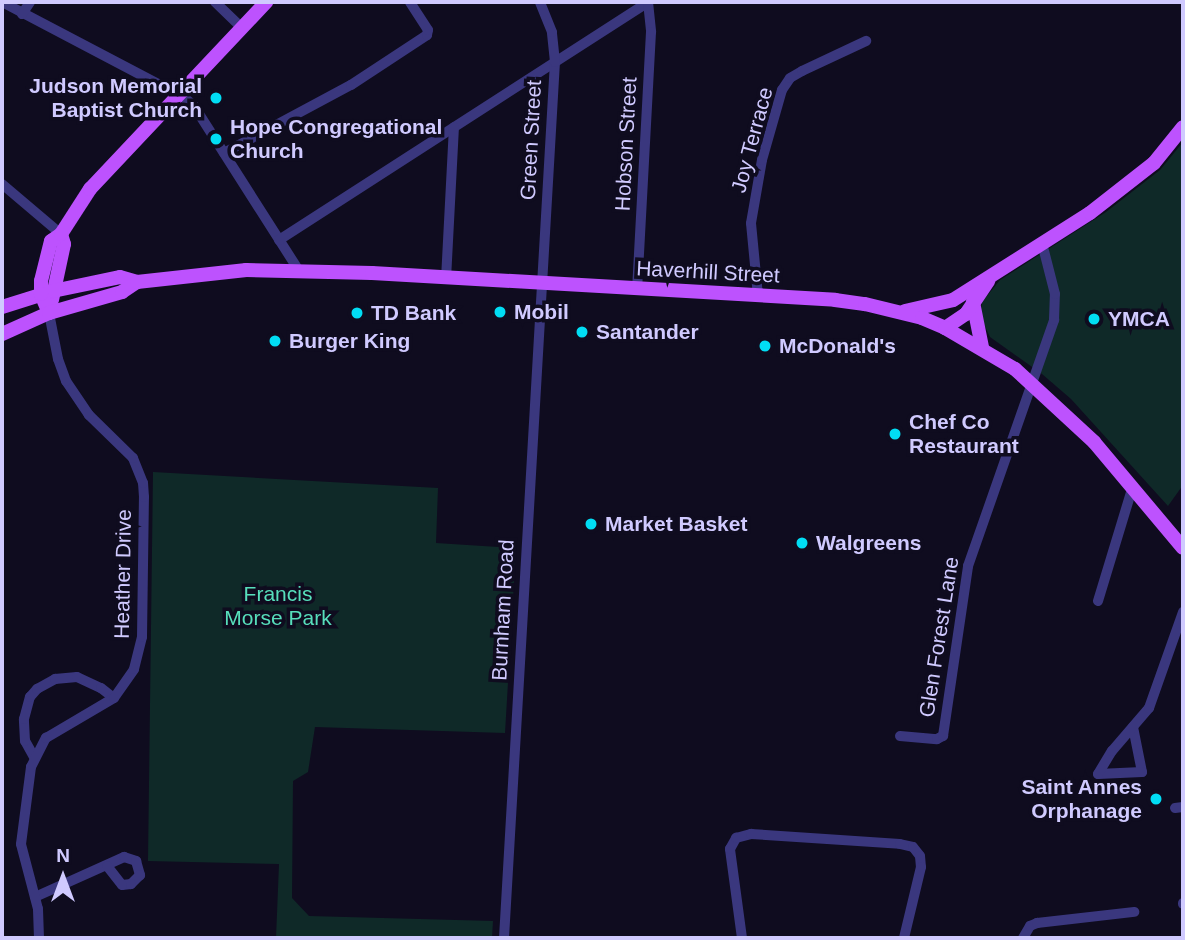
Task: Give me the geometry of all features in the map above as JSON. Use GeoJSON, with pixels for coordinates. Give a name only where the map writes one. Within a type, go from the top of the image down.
{"type":"FeatureCollection","features":[{"type":"Feature","properties":{"kind":"main road"},"geometry":{"type":"LineString","coordinates":[[50,313],[46,253],[51,241],[61,233],[90,189],[267,2]]}},
{"type":"Feature","properties":{"kind":"main road"},"geometry":{"type":"LineString","coordinates":[[900,312],[953,300],[1042,243],[1138,177],[1154,163],[1183,127]]}},
{"type":"Feature","properties":{"kind":"main road","name":"Haverhill Street"},"geometry":{"type":"LineString","coordinates":[[2,307],[47,293],[120,278],[137,282],[219,271],[298,269],[835,300],[900,312],[945,328],[982,347],[1033,385],[1094,442],[1183,548]]}},
{"type":"Feature","properties":{"kind":"main road"},"geometry":{"type":"LineString","coordinates":[[945,328],[966,314],[991,276]]}},
{"type":"Feature","properties":{"kind":"main road","name":"Haverhill Street"},"geometry":{"type":"LineString","coordinates":[[2,334],[50,313],[122,292],[137,282]]}},
{"type":"Feature","properties":{"kind":"main road"},"geometry":{"type":"LineString","coordinates":[[945,328],[953,300]]}},
{"type":"Feature","properties":{"kind":"main road"},"geometry":{"type":"LineString","coordinates":[[973,302],[982,347]]}},
{"type":"Feature","properties":{"kind":"street"},"geometry":{"type":"LineString","coordinates":[[2,2],[194,106],[298,269]]}},
{"type":"Feature","properties":{"kind":"street"},"geometry":{"type":"LineString","coordinates":[[22,14],[30,2]]}},
{"type":"Feature","properties":{"kind":"street"},"geometry":{"type":"LineString","coordinates":[[215,2],[242,28]]}},
{"type":"Feature","properties":{"kind":"street"},"geometry":{"type":"LineString","coordinates":[[224,153],[351,85],[423,37],[428,30],[410,2]]}},
{"type":"Feature","properties":{"kind":"street","name":"Green Street"},"geometry":{"type":"LineString","coordinates":[[540,2],[552,32],[555,62],[541,284]]}},
{"type":"Feature","properties":{"kind":"street"},"geometry":{"type":"LineString","coordinates":[[279,240],[648,2]]}},
{"type":"Feature","properties":{"kind":"street","name":"Hobson Street"},"geometry":{"type":"LineString","coordinates":[[637,289],[651,32],[648,2]]}},
{"type":"Feature","properties":{"kind":"street","name":"Joy Terrace"},"geometry":{"type":"LineString","coordinates":[[758,296],[752,242],[753,211],[762,160],[782,90],[790,78],[866,41]]}},
{"type":"Feature","properties":{"kind":"street"},"geometry":{"type":"LineString","coordinates":[[446,278],[454,127]]}},
{"type":"Feature","properties":{"kind":"street"},"geometry":{"type":"LineString","coordinates":[[2,184],[61,233]]}},
{"type":"Feature","properties":{"kind":"street"},"geometry":{"type":"LineString","coordinates":[[1033,385],[1055,312],[1054,286],[1042,243]]}},
{"type":"Feature","properties":{"kind":"street","name":"Burnham Road"},"geometry":{"type":"LineString","coordinates":[[504,938],[541,284]]}},
{"type":"Feature","properties":{"kind":"street","name":"Heather Drive"},"geometry":{"type":"LineString","coordinates":[[34,757],[55,730],[114,698],[130,678],[140,651],[143,483],[133,458],[74,397],[62,370],[50,313]]}},
{"type":"Feature","properties":{"kind":"street","name":"Glen Forest Lane"},"geometry":{"type":"LineString","coordinates":[[900,736],[937,739],[943,736],[968,566],[1033,385]]}},
{"type":"Feature","properties":{"kind":"street"},"geometry":{"type":"LineString","coordinates":[[1098,601],[1133,486]]}},
{"type":"Feature","properties":{"kind":"street"},"geometry":{"type":"LineString","coordinates":[[1133,727],[1142,772],[1098,774],[1112,751],[1149,708],[1183,612]]}},
{"type":"Feature","properties":{"kind":"street"},"geometry":{"type":"LineString","coordinates":[[40,938],[35,897],[22,844],[34,757],[25,741],[25,708],[37,689],[55,679],[77,677],[102,688],[114,698]]}},
{"type":"Feature","properties":{"kind":"street"},"geometry":{"type":"LineString","coordinates":[[742,938],[741,910],[730,854],[736,838],[751,834],[913,847],[920,856],[921,867],[904,938]]}},
{"type":"Feature","properties":{"kind":"street"},"geometry":{"type":"LineString","coordinates":[[35,897],[107,866]]}},
{"type":"Feature","properties":{"kind":"street"},"geometry":{"type":"LineString","coordinates":[[1023,938],[1030,926],[1073,918],[1134,912]]}},
{"type":"Feature","properties":{"kind":"green space","name":"YMCA"},"geometry":{"type":"Polygon","coordinates":[[[1183,142],[1183,485],[1168,506],[1071,399],[1042,374],[990,337],[980,316],[982,302],[1000,280],[1106,212],[1160,170],[1183,142]]]}},
{"type":"Feature","properties":{"kind":"green space","name":"Francis Morse Park"},"geometry":{"type":"Polygon","coordinates":[[[153,472],[438,488],[436,543],[516,548],[505,733],[315,727],[308,772],[293,781],[292,898],[309,916],[493,921],[492,938],[276,938],[279,864],[148,861],[153,472]]]}},
{"type":"Feature","properties":{"kind":"place","name":"Judson Memorial Baptist Church"},"geometry":{"type":"Point","coordinates":[216,98]}},
{"type":"Feature","properties":{"kind":"place","name":"Hope Congregational Church"},"geometry":{"type":"Point","coordinates":[216,139]}},
{"type":"Feature","properties":{"kind":"place","name":"Mobil"},"geometry":{"type":"Point","coordinates":[500,312]}},
{"type":"Feature","properties":{"kind":"place","name":"TD Bank"},"geometry":{"type":"Point","coordinates":[357,313]}},
{"type":"Feature","properties":{"kind":"place","name":"YMCA"},"geometry":{"type":"Point","coordinates":[1094,319]}},
{"type":"Feature","properties":{"kind":"place","name":"Santander"},"geometry":{"type":"Point","coordinates":[582,332]}},
{"type":"Feature","properties":{"kind":"place","name":"Burger King"},"geometry":{"type":"Point","coordinates":[275,341]}},
{"type":"Feature","properties":{"kind":"place","name":"McDonald's"},"geometry":{"type":"Point","coordinates":[765,346]}},
{"type":"Feature","properties":{"kind":"place","name":"Chef Co Restaurant"},"geometry":{"type":"Point","coordinates":[895,434]}},
{"type":"Feature","properties":{"kind":"place","name":"Market Basket"},"geometry":{"type":"Point","coordinates":[591,524]}},
{"type":"Feature","properties":{"kind":"place","name":"Walgreens"},"geometry":{"type":"Point","coordinates":[802,543]}},
{"type":"Feature","properties":{"kind":"place","name":"Saint Annes Orphanage"},"geometry":{"type":"Point","coordinates":[1156,799]}}]}
